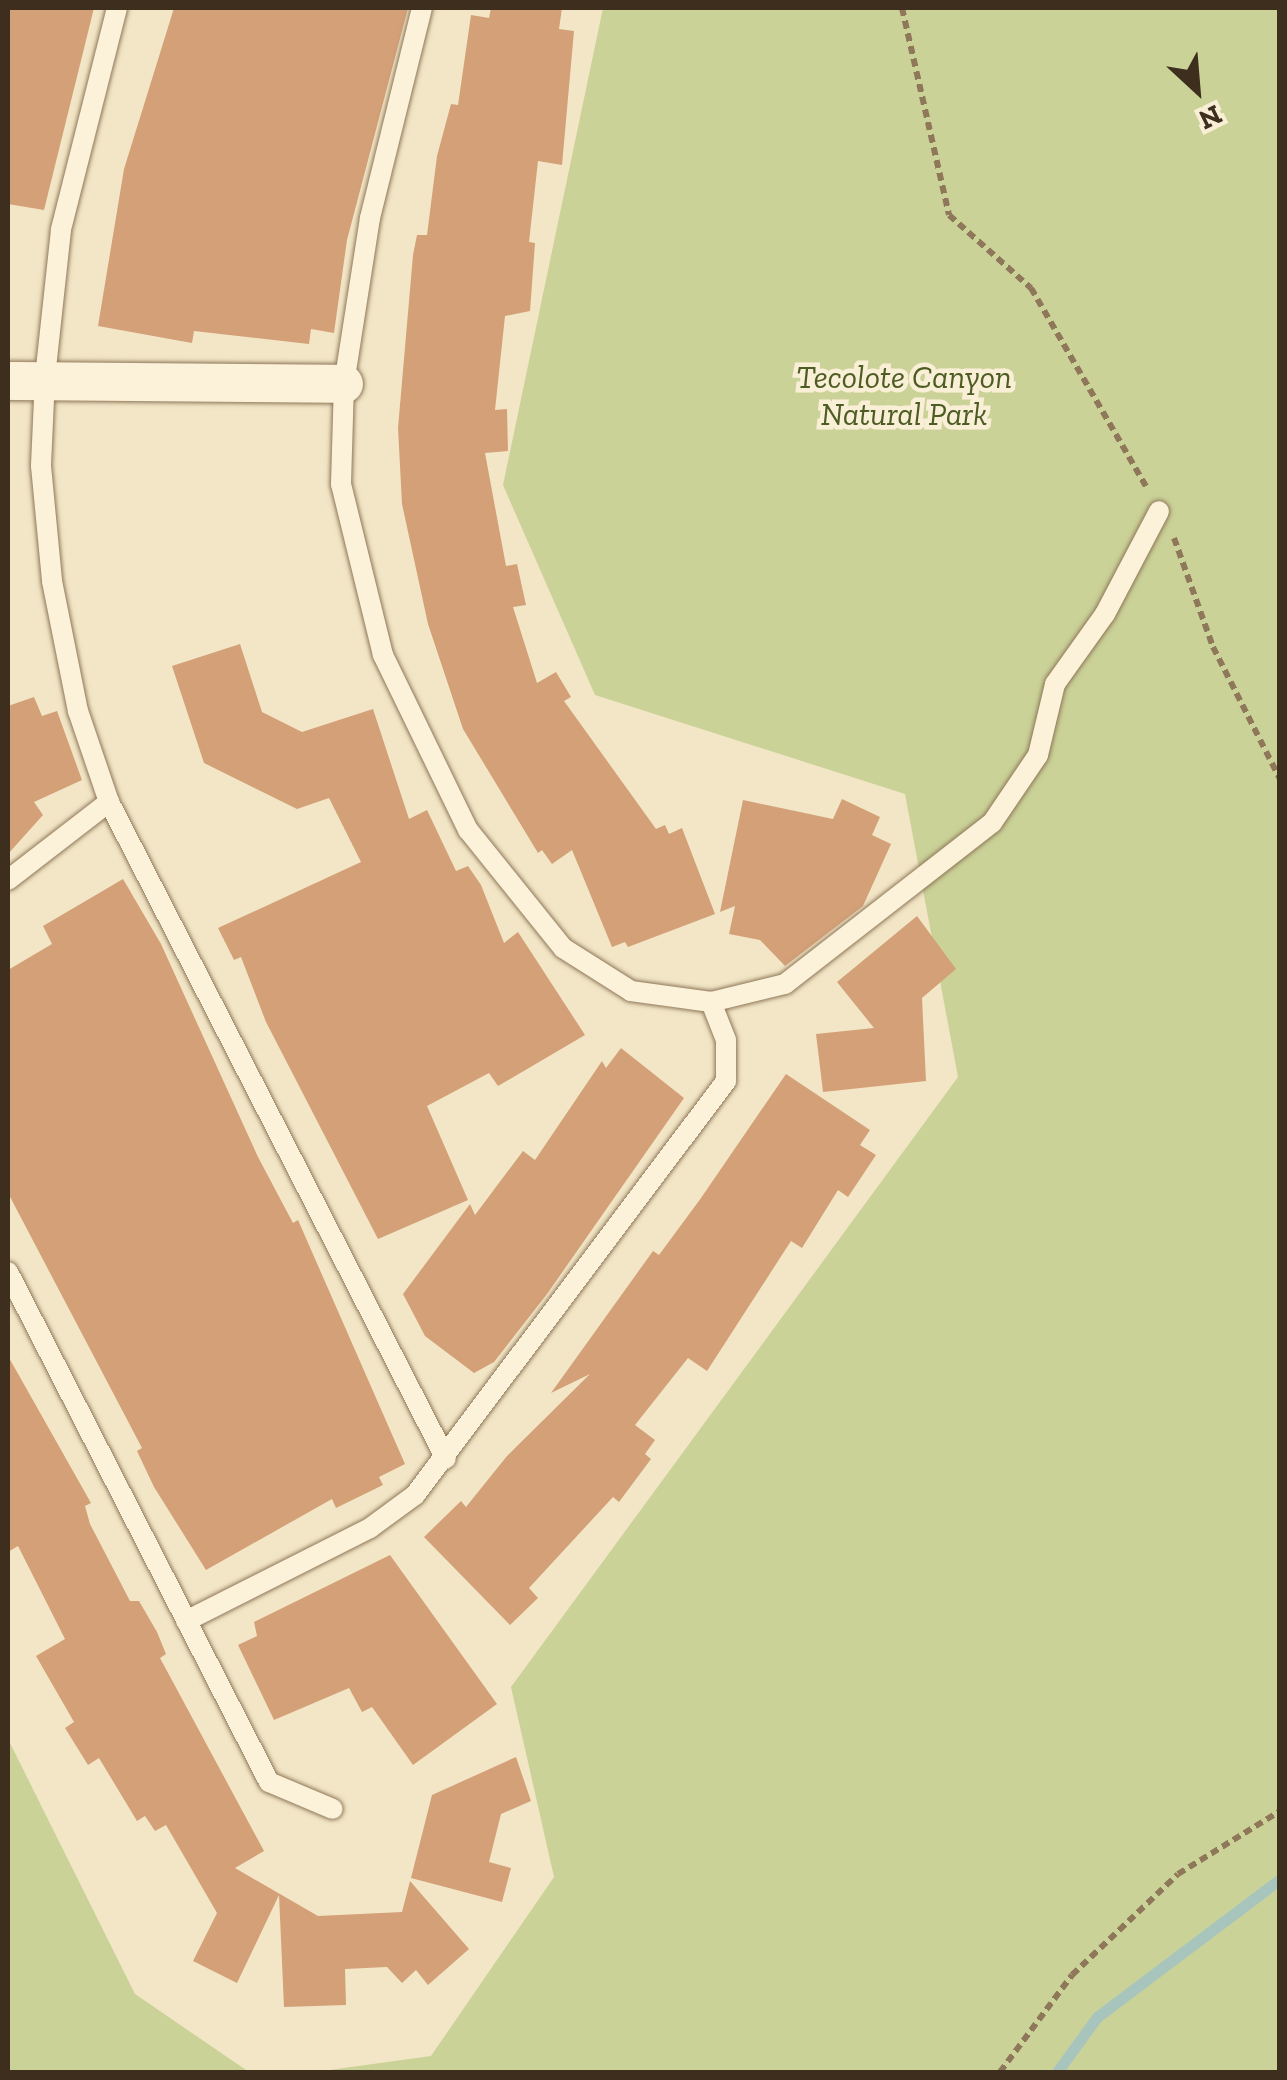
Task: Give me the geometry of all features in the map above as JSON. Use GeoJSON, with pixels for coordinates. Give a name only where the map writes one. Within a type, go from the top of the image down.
{"type":"FeatureCollection","features":[{"type":"Feature","properties":{"kind":"street"},"geometry":{"type":"LineString","coordinates":[[26,379],[344,384]]}},
{"type":"Feature","properties":{"kind":"lane"},"geometry":{"type":"LineString","coordinates":[[117,8],[26,379],[42,466],[52,581],[78,711],[109,802],[446,1458]]}},
{"type":"Feature","properties":{"kind":"lane"},"geometry":{"type":"LineString","coordinates":[[422,8],[370,218],[344,384],[342,484],[383,655],[468,830],[563,948],[631,991],[711,1002],[786,984],[992,824],[1038,755],[1055,684],[1104,614],[1160,511]]}},
{"type":"Feature","properties":{"kind":"lane"},"geometry":{"type":"LineString","coordinates":[[8,880],[109,802]]}},
{"type":"Feature","properties":{"kind":"lane"},"geometry":{"type":"LineString","coordinates":[[186,1620],[370,1528],[415,1495],[726,1082],[726,1040],[711,1002]]}},
{"type":"Feature","properties":{"kind":"lane"},"geometry":{"type":"LineString","coordinates":[[8,1272],[269,1782],[333,1808]]}},
{"type":"Feature","properties":{"kind":"path"},"geometry":{"type":"LineString","coordinates":[[902,8],[948,215],[1031,288],[1184,557],[1213,647],[1280,779]]}},
{"type":"Feature","properties":{"kind":"path"},"geometry":{"type":"LineString","coordinates":[[1000,2072],[1072,1974],[1178,1874],[1280,1811]]}},
{"type":"Feature","properties":{"kind":"green space","name":"Tecolote Canyon Natural Park"},"geometry":{"type":"Polygon","coordinates":[[[603,8],[1279,8],[1279,2072],[315,2072],[431,2056],[554,1877],[511,1687],[958,1077],[905,794],[595,695],[503,485],[603,8]]]}},
{"type":"Feature","properties":{"kind":"green space"},"geometry":{"type":"Polygon","coordinates":[[[8,1739],[135,1994],[249,2072],[8,2072],[8,1739]]]}},
{"type":"Feature","properties":{"kind":"building"},"geometry":{"type":"Polygon","coordinates":[[[8,8],[94,8],[44,210],[8,204],[8,8]]]}},
{"type":"Feature","properties":{"kind":"building"},"geometry":{"type":"Polygon","coordinates":[[[174,8],[408,8],[347,240],[334,333],[311,329],[309,344],[194,331],[192,343],[98,326],[124,169],[174,8]]]}},
{"type":"Feature","properties":{"kind":"building"},"geometry":{"type":"Polygon","coordinates":[[[491,8],[562,8],[559,29],[574,31],[562,165],[538,161],[529,242],[535,243],[530,311],[505,316],[495,410],[507,409],[508,451],[485,453],[506,566],[517,564],[526,605],[513,607],[537,683],[556,672],[571,697],[564,701],[656,829],[665,825],[669,834],[682,828],[715,914],[628,947],[625,942],[612,947],[572,850],[552,864],[542,850],[538,853],[463,729],[428,624],[402,504],[398,428],[413,255],[417,235],[427,235],[437,156],[451,104],[458,105],[471,15],[489,18],[491,8]]]}},
{"type":"Feature","properties":{"kind":"building"},"geometry":{"type":"Polygon","coordinates":[[[240,644],[262,712],[302,732],[373,709],[409,819],[427,810],[456,871],[468,866],[481,885],[504,943],[518,932],[585,1035],[498,1086],[489,1073],[427,1106],[468,1200],[378,1239],[266,1022],[241,957],[234,960],[218,928],[361,862],[329,798],[297,809],[204,763],[172,666],[240,644]]]}},
{"type":"Feature","properties":{"kind":"building"},"geometry":{"type":"Polygon","coordinates":[[[34,697],[42,716],[57,711],[82,780],[34,802],[43,815],[8,854],[8,706],[34,697]]]}},
{"type":"Feature","properties":{"kind":"building"},"geometry":{"type":"Polygon","coordinates":[[[842,799],[880,817],[872,835],[891,844],[863,906],[785,966],[760,940],[729,934],[735,906],[720,912],[743,800],[833,819],[842,799]]]}},
{"type":"Feature","properties":{"kind":"building"},"geometry":{"type":"Polygon","coordinates":[[[123,879],[161,944],[258,1157],[293,1223],[298,1220],[405,1464],[379,1477],[383,1485],[336,1508],[332,1499],[206,1570],[154,1487],[137,1451],[142,1448],[8,1193],[8,970],[52,944],[43,926],[123,879]]]}},
{"type":"Feature","properties":{"kind":"building"},"geometry":{"type":"Polygon","coordinates":[[[917,916],[956,969],[922,998],[926,1081],[823,1092],[816,1034],[874,1028],[837,982],[917,916]]]}},
{"type":"Feature","properties":{"kind":"building"},"geometry":{"type":"Polygon","coordinates":[[[621,1048],[684,1098],[547,1294],[494,1362],[474,1373],[425,1336],[403,1294],[470,1204],[475,1215],[523,1151],[535,1160],[602,1061],[606,1068],[621,1048]]]}},
{"type":"Feature","properties":{"kind":"building"},"geometry":{"type":"Polygon","coordinates":[[[786,1074],[870,1130],[860,1145],[876,1155],[848,1197],[838,1190],[802,1248],[791,1241],[707,1371],[688,1358],[635,1425],[655,1440],[645,1454],[651,1459],[619,1502],[613,1497],[529,1588],[538,1598],[510,1625],[424,1537],[461,1501],[466,1507],[507,1456],[590,1374],[551,1393],[653,1251],[659,1255],[701,1198],[786,1074]]]}},
{"type":"Feature","properties":{"kind":"building"},"geometry":{"type":"Polygon","coordinates":[[[8,1356],[91,1503],[85,1506],[90,1524],[130,1601],[139,1601],[157,1632],[166,1654],[160,1658],[264,1851],[235,1868],[318,1916],[402,1912],[410,1881],[469,1949],[428,1985],[416,1970],[402,1983],[387,1967],[345,1969],[346,2005],[284,2007],[279,1895],[237,1983],[193,1961],[217,1913],[166,1825],[155,1831],[145,1816],[137,1821],[99,1758],[88,1765],[65,1728],[74,1722],[36,1656],[65,1639],[18,1546],[8,1552],[8,1356]]]}},
{"type":"Feature","properties":{"kind":"building"},"geometry":{"type":"Polygon","coordinates":[[[390,1555],[497,1704],[413,1765],[372,1707],[362,1712],[349,1688],[274,1720],[238,1645],[257,1636],[254,1622],[390,1555]]]}},
{"type":"Feature","properties":{"kind":"building"},"geometry":{"type":"Polygon","coordinates":[[[516,1757],[531,1801],[501,1814],[489,1862],[511,1868],[502,1902],[411,1878],[432,1795],[516,1757]]]}},
{"type":"Feature","properties":{"kind":"waterway"},"geometry":{"type":"LineString","coordinates":[[1057,2072],[1097,2017],[1280,1879]]}}]}
